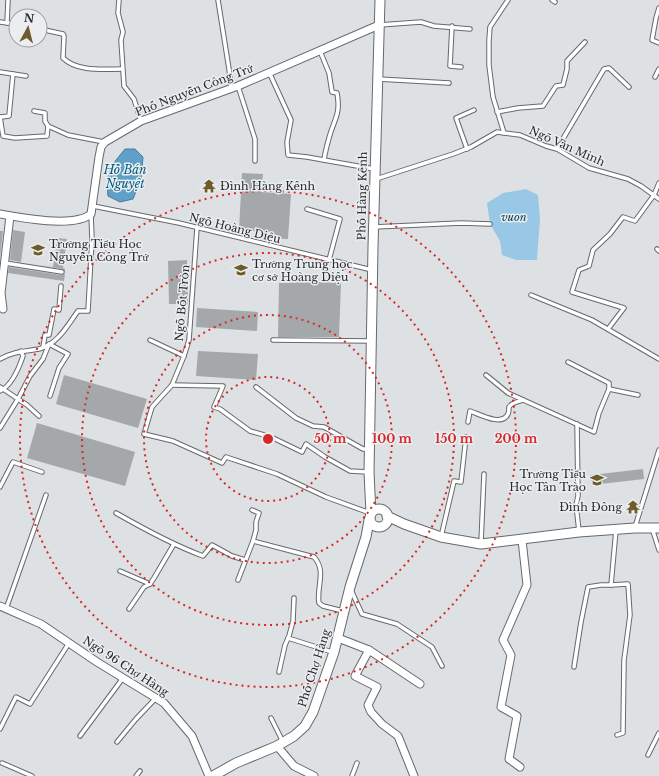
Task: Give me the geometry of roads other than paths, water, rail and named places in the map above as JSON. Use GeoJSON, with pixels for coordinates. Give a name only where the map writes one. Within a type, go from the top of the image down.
{"type":"FeatureCollection","features":[{"type":"Feature","properties":{"kind":"street","name":"Phố Hàng Kênh"},"geometry":{"type":"LineString","coordinates":[[372,520],[369,472],[374,169],[380,0]]}},
{"type":"Feature","properties":{"kind":"street","name":"Phố Nguyễn Công Trứ"},"geometry":{"type":"LineString","coordinates":[[105,142],[141,121],[234,87],[379,25]]}},
{"type":"Feature","properties":{"kind":"street"},"geometry":{"type":"LineString","coordinates":[[0,214],[61,222],[87,217],[92,210],[99,157],[101,147],[105,142]]}},
{"type":"Feature","properties":{"kind":"street"},"geometry":{"type":"LineString","coordinates":[[3,309],[1,293],[10,216]]}},
{"type":"Feature","properties":{"kind":"street","name":"Phố Hàng Kênh"},"geometry":{"type":"LineString","coordinates":[[369,489],[385,517]]}},
{"type":"Feature","properties":{"kind":"street"},"geometry":{"type":"LineString","coordinates":[[385,517],[381,528],[372,520],[375,510],[385,517],[441,537],[481,544],[579,532],[656,528]]}},
{"type":"Feature","properties":{"kind":"street","name":"Phố Chợ Hàng"},"geometry":{"type":"LineString","coordinates":[[212,776],[236,763],[280,744],[294,736],[305,726],[313,712],[334,652],[343,611],[372,520]]}},
{"type":"Feature","properties":{"kind":"street"},"geometry":{"type":"LineString","coordinates":[[520,767],[510,759],[517,716],[501,707],[511,655],[503,640],[527,585],[522,540]]}},
{"type":"Feature","properties":{"kind":"street","name":"Ngõ 96 Chợ Hàng"},"geometry":{"type":"LineString","coordinates":[[3,608],[41,624],[122,678],[164,703],[192,736],[209,776]]}},
{"type":"Feature","properties":{"kind":"street"},"geometry":{"type":"LineString","coordinates":[[338,638],[369,650],[420,684]]}},
{"type":"Feature","properties":{"kind":"street"},"geometry":{"type":"LineString","coordinates":[[369,650],[355,676],[377,687],[368,705],[371,712],[382,724],[398,736],[414,776]]}},
{"type":"Feature","properties":{"kind":"street"},"geometry":{"type":"LineString","coordinates":[[280,744],[294,766],[314,776]]}},
{"type":"Feature","properties":{"kind":"lane"},"geometry":{"type":"LineString","coordinates":[[119,0],[118,13],[123,32],[121,40],[124,86],[134,99],[141,121]]}},
{"type":"Feature","properties":{"kind":"lane"},"geometry":{"type":"LineString","coordinates":[[218,0],[229,69],[234,87],[255,139],[255,161]]}},
{"type":"Feature","properties":{"kind":"lane"},"geometry":{"type":"LineString","coordinates":[[504,133],[496,112],[488,65],[490,27],[508,0]]}},
{"type":"Feature","properties":{"kind":"lane"},"geometry":{"type":"LineString","coordinates":[[659,8],[652,40],[659,43]]}},
{"type":"Feature","properties":{"kind":"lane"},"geometry":{"type":"LineString","coordinates":[[0,22],[8,23]]}},
{"type":"Feature","properties":{"kind":"lane"},"geometry":{"type":"LineString","coordinates":[[379,25],[421,22],[434,26],[452,26],[470,29]]}},
{"type":"Feature","properties":{"kind":"lane"},"geometry":{"type":"LineString","coordinates":[[452,26],[450,66],[461,67]]}},
{"type":"Feature","properties":{"kind":"lane"},"geometry":{"type":"LineString","coordinates":[[48,31],[63,34],[63,58],[66,61],[77,66],[90,68],[122,69]]}},
{"type":"Feature","properties":{"kind":"lane"},"geometry":{"type":"LineString","coordinates":[[496,112],[543,106],[556,86],[563,85],[567,69],[567,61],[585,42]]}},
{"type":"Feature","properties":{"kind":"lane"},"geometry":{"type":"LineString","coordinates":[[319,50],[329,73],[332,92],[337,93],[339,105],[336,122],[329,137],[324,160]]}},
{"type":"Feature","properties":{"kind":"lane"},"geometry":{"type":"LineString","coordinates":[[557,149],[604,69],[609,68],[630,87]]}},
{"type":"Feature","properties":{"kind":"lane"},"geometry":{"type":"LineString","coordinates":[[655,77],[659,69]]}},
{"type":"Feature","properties":{"kind":"lane"},"geometry":{"type":"LineString","coordinates":[[0,72],[26,76]]}},
{"type":"Feature","properties":{"kind":"lane"},"geometry":{"type":"LineString","coordinates":[[269,72],[291,120],[288,155],[374,169]]}},
{"type":"Feature","properties":{"kind":"lane"},"geometry":{"type":"LineString","coordinates":[[13,74],[9,116],[0,117],[3,136],[15,138],[47,136],[48,126]]}},
{"type":"Feature","properties":{"kind":"lane"},"geometry":{"type":"LineString","coordinates":[[377,78],[449,83]]}},
{"type":"Feature","properties":{"kind":"lane"},"geometry":{"type":"LineString","coordinates":[[468,149],[456,118],[474,110]]}},
{"type":"Feature","properties":{"kind":"lane"},"geometry":{"type":"LineString","coordinates":[[34,111],[45,113],[45,121],[48,126],[68,135],[105,142]]}},
{"type":"Feature","properties":{"kind":"lane","name":"Ngõ Văn Minh"},"geometry":{"type":"LineString","coordinates":[[375,179],[468,149],[497,132],[520,135],[557,149],[589,168],[628,179],[659,199]]}},
{"type":"Feature","properties":{"kind":"lane"},"geometry":{"type":"LineString","coordinates":[[608,330],[624,308],[572,292],[579,270],[589,266],[593,250],[610,234],[623,217],[635,221],[654,195],[659,183]]}},
{"type":"Feature","properties":{"kind":"lane"},"geometry":{"type":"LineString","coordinates":[[307,209],[340,219],[329,260]]}},
{"type":"Feature","properties":{"kind":"lane"},"geometry":{"type":"LineString","coordinates":[[0,359],[9,354],[42,347],[49,344],[56,340],[78,311],[88,311],[92,210]]}},
{"type":"Feature","properties":{"kind":"lane","name":"Ngõ Hoàng Diệu"},"geometry":{"type":"LineString","coordinates":[[92,210],[197,228],[373,270]]}},
{"type":"Feature","properties":{"kind":"lane"},"geometry":{"type":"LineString","coordinates":[[373,227],[461,223],[490,224]]}},
{"type":"Feature","properties":{"kind":"lane","name":"Ngõ Bốt Tròn"},"geometry":{"type":"LineString","coordinates":[[197,228],[189,340],[172,385],[152,408],[144,434],[173,441],[222,463],[226,457],[277,474],[372,520]]}},
{"type":"Feature","properties":{"kind":"lane"},"geometry":{"type":"LineString","coordinates":[[5,264],[62,272]]}},
{"type":"Feature","properties":{"kind":"lane"},"geometry":{"type":"LineString","coordinates":[[42,347],[46,335],[49,335],[54,309],[59,310],[61,286]]}},
{"type":"Feature","properties":{"kind":"lane"},"geometry":{"type":"LineString","coordinates":[[531,295],[592,320],[659,359]]}},
{"type":"Feature","properties":{"kind":"lane"},"geometry":{"type":"LineString","coordinates":[[150,340],[184,356]]}},
{"type":"Feature","properties":{"kind":"lane"},"geometry":{"type":"LineString","coordinates":[[273,340],[372,341]]}},
{"type":"Feature","properties":{"kind":"lane"},"geometry":{"type":"LineString","coordinates":[[49,344],[68,354],[59,368],[50,396]]}},
{"type":"Feature","properties":{"kind":"lane"},"geometry":{"type":"LineString","coordinates":[[0,428],[30,376],[43,359],[49,344]]}},
{"type":"Feature","properties":{"kind":"lane"},"geometry":{"type":"LineString","coordinates":[[2,390],[18,368],[23,356],[21,351]]}},
{"type":"Feature","properties":{"kind":"lane"},"geometry":{"type":"LineString","coordinates":[[486,375],[508,393],[594,432],[599,413],[609,389],[609,383],[568,362]]}},
{"type":"Feature","properties":{"kind":"lane"},"geometry":{"type":"LineString","coordinates":[[172,385],[223,386],[214,407],[250,431],[271,437],[302,452],[306,444],[350,471],[369,472]]}},
{"type":"Feature","properties":{"kind":"lane"},"geometry":{"type":"LineString","coordinates":[[0,387],[2,390],[18,399],[39,416]]}},
{"type":"Feature","properties":{"kind":"lane"},"geometry":{"type":"LineString","coordinates":[[256,387],[296,418],[313,426],[324,428],[363,449],[370,449]]}},
{"type":"Feature","properties":{"kind":"lane"},"geometry":{"type":"LineString","coordinates":[[609,389],[638,395]]}},
{"type":"Feature","properties":{"kind":"lane"},"geometry":{"type":"LineString","coordinates":[[468,422],[470,411],[498,420],[504,418],[508,414],[509,408],[512,404],[523,400]]}},
{"type":"Feature","properties":{"kind":"lane"},"geometry":{"type":"LineString","coordinates":[[577,424],[578,496],[576,506],[579,532]]}},
{"type":"Feature","properties":{"kind":"lane"},"geometry":{"type":"LineString","coordinates":[[441,537],[454,482],[461,482],[466,437]]}},
{"type":"Feature","properties":{"kind":"lane"},"geometry":{"type":"LineString","coordinates":[[635,528],[659,450]]}},
{"type":"Feature","properties":{"kind":"lane"},"geometry":{"type":"LineString","coordinates":[[0,487],[13,462],[42,472]]}},
{"type":"Feature","properties":{"kind":"lane"},"geometry":{"type":"LineString","coordinates":[[481,544],[484,474]]}},
{"type":"Feature","properties":{"kind":"lane"},"geometry":{"type":"LineString","coordinates":[[3,608],[46,495]]}},
{"type":"Feature","properties":{"kind":"lane"},"geometry":{"type":"LineString","coordinates":[[238,580],[256,530],[256,522],[259,513],[252,510]]}},
{"type":"Feature","properties":{"kind":"lane"},"geometry":{"type":"LineString","coordinates":[[116,513],[174,544],[203,556],[212,545],[232,556],[245,560]]}},
{"type":"Feature","properties":{"kind":"lane"},"geometry":{"type":"LineString","coordinates":[[656,528],[659,550]]}},
{"type":"Feature","properties":{"kind":"lane"},"geometry":{"type":"LineString","coordinates":[[611,585],[616,529]]}},
{"type":"Feature","properties":{"kind":"lane"},"geometry":{"type":"LineString","coordinates":[[253,540],[314,557],[320,566],[321,581],[318,598],[319,603],[323,606],[343,611]]}},
{"type":"Feature","properties":{"kind":"lane"},"geometry":{"type":"LineString","coordinates":[[129,609],[144,587],[150,584],[174,544]]}},
{"type":"Feature","properties":{"kind":"lane"},"geometry":{"type":"LineString","coordinates":[[120,571],[150,584]]}},
{"type":"Feature","properties":{"kind":"lane"},"geometry":{"type":"LineString","coordinates":[[574,667],[580,622],[588,587],[628,584],[630,615],[624,660],[623,734],[617,735]]}},
{"type":"Feature","properties":{"kind":"lane"},"geometry":{"type":"LineString","coordinates":[[350,587],[362,614],[397,624],[432,647],[442,666]]}},
{"type":"Feature","properties":{"kind":"lane"},"geometry":{"type":"LineString","coordinates":[[279,672],[285,645],[293,621],[294,598]]}},
{"type":"Feature","properties":{"kind":"lane"},"geometry":{"type":"LineString","coordinates":[[288,638],[334,652]]}},
{"type":"Feature","properties":{"kind":"lane"},"geometry":{"type":"LineString","coordinates":[[0,729],[16,697],[30,704],[69,643]]}},
{"type":"Feature","properties":{"kind":"lane"},"geometry":{"type":"LineString","coordinates":[[80,736],[122,678]]}},
{"type":"Feature","properties":{"kind":"lane"},"geometry":{"type":"LineString","coordinates":[[117,742],[156,698]]}},
{"type":"Feature","properties":{"kind":"lane"},"geometry":{"type":"LineString","coordinates":[[271,718],[280,744]]}},
{"type":"Feature","properties":{"kind":"lane"},"geometry":{"type":"LineString","coordinates":[[648,755],[659,733]]}},
{"type":"Feature","properties":{"kind":"lane"},"geometry":{"type":"LineString","coordinates":[[2,763],[32,776]]}},
{"type":"Feature","properties":{"kind":"lane"},"geometry":{"type":"LineString","coordinates":[[352,776],[357,763]]}},
{"type":"Feature","properties":{"kind":"lane"},"geometry":{"type":"LineString","coordinates":[[136,776],[140,771]]}},
{"type":"Feature","properties":{"kind":"water","name":"Hồ Bán Nguyệt"},"geometry":{"type":"Polygon","coordinates":[[[125,149],[135,149],[143,157],[141,179],[133,199],[120,202],[108,196],[107,181],[110,170],[125,149]]]}},
{"type":"Feature","properties":{"kind":"place","name":"Đình Hàng Kênh"},"geometry":{"type":"Point","coordinates":[209,186]}},
{"type":"Feature","properties":{"kind":"place","name":"Trường Tiểu Học Nguyễn Công Trứ"},"geometry":{"type":"Point","coordinates":[38,250]}},
{"type":"Feature","properties":{"kind":"place","name":"Trường Trung học cơ sở Hoàng Diệu"},"geometry":{"type":"Point","coordinates":[241,270]}},
{"type":"Feature","properties":{"kind":"place","name":"Trường Tiểu Học Tân Trào"},"geometry":{"type":"Point","coordinates":[597,480]}},
{"type":"Feature","properties":{"kind":"place","name":"Đình Đông"},"geometry":{"type":"Point","coordinates":[633,507]}},
{"type":"Feature","properties":{"kind":"park label","name":"vuon"},"geometry":{"type":"Point","coordinates":[514,217]}}]}
